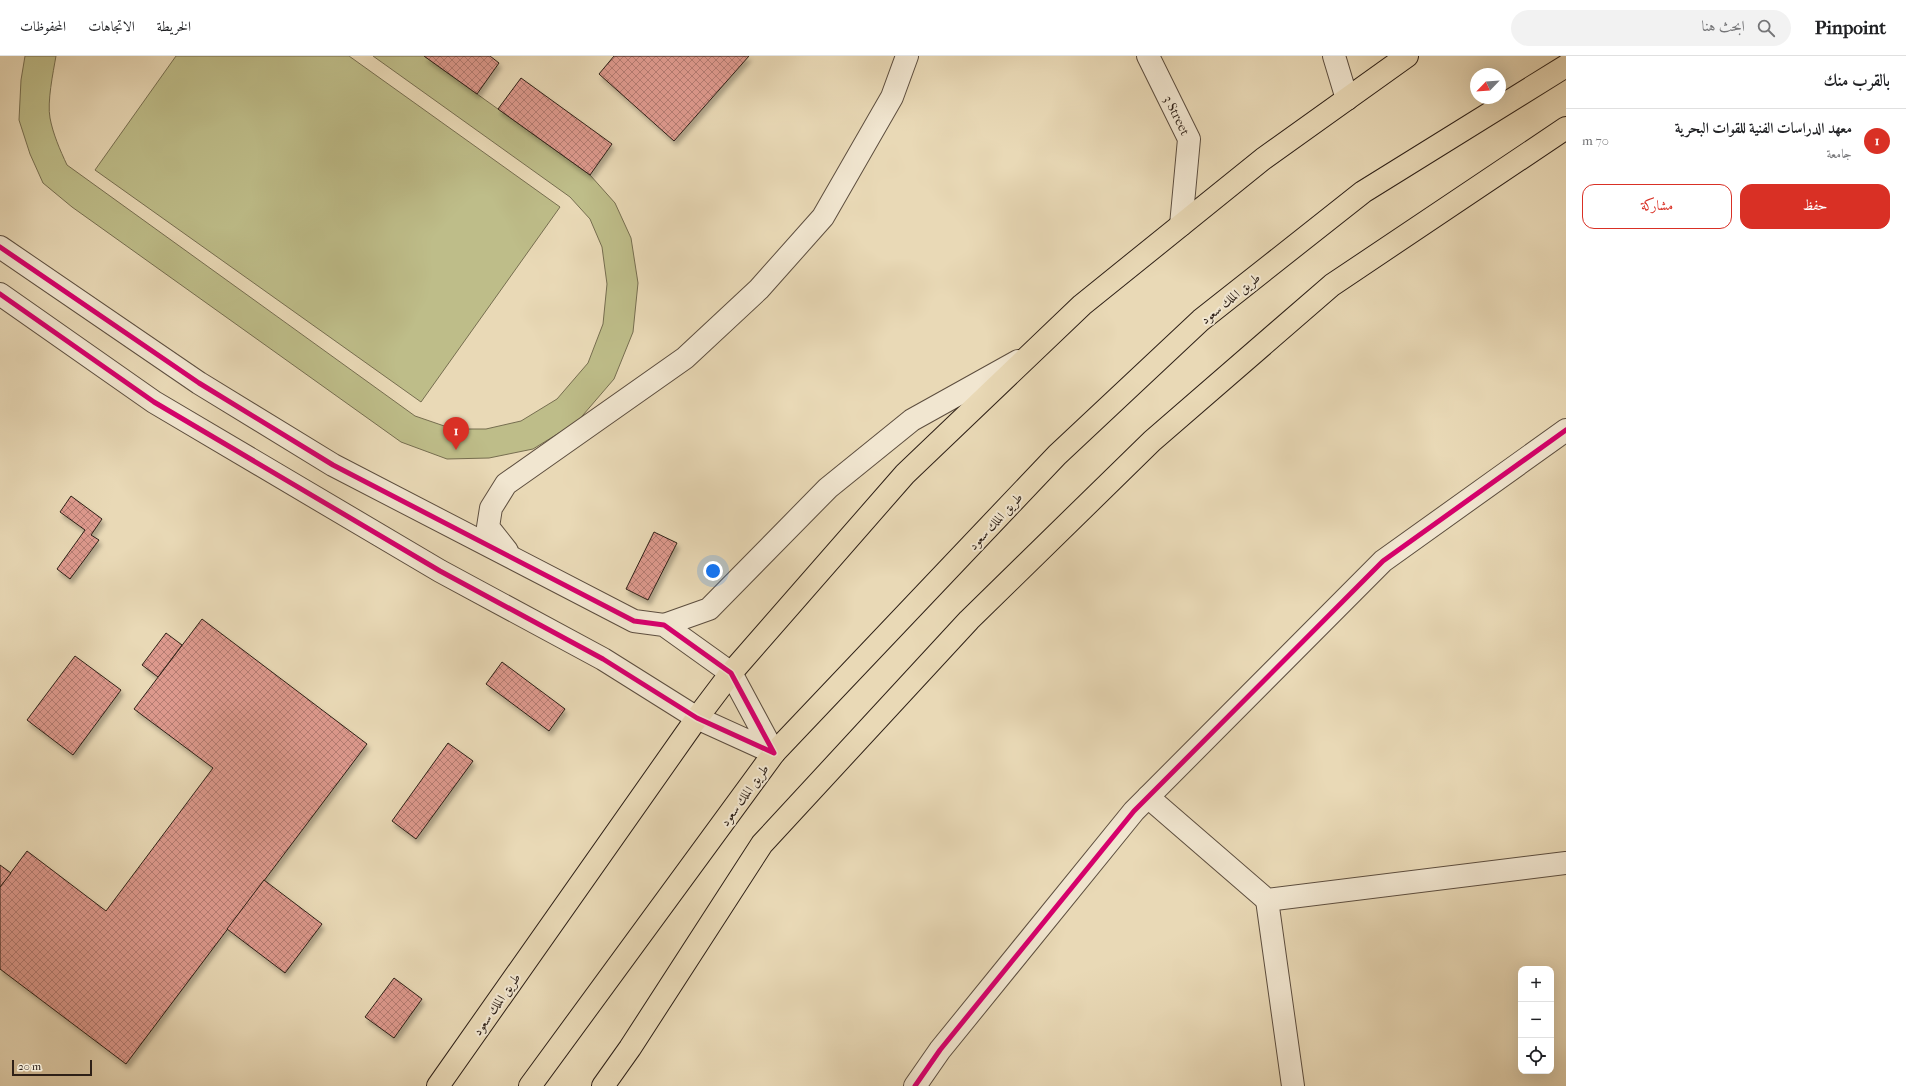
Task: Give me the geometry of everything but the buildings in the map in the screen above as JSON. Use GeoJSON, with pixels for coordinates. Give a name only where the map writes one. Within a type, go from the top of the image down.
{"type":"FeatureCollection","features":[{"type":"Feature","properties":{"kind":"main road","name":"طريق الملك سعود"},"geometry":{"type":"LineString","coordinates":[[438,1086],[697,718],[731,673],[905,474],[1082,304],[1263,160],[1407,56]]}},
{"type":"Feature","properties":{"kind":"main road","name":"طريق الملك سعود"},"geometry":{"type":"LineString","coordinates":[[530,1086],[774,753],[1057,455],[1201,320],[1363,192],[1566,66]]}},
{"type":"Feature","properties":{"kind":"main road"},"geometry":{"type":"LineString","coordinates":[[603,1086],[762,844],[969,620],[1152,441],[1332,285],[1566,128]]}},
{"type":"Feature","properties":{"kind":"street"},"geometry":{"type":"LineString","coordinates":[[511,557],[488,527],[490,508],[506,484],[685,358],[759,289],[823,218],[892,96],[906,56]]}},
{"type":"Feature","properties":{"kind":"street","name":"3 Street"},"geometry":{"type":"LineString","coordinates":[[1148,56],[1189,139],[1181,225]]}},
{"type":"Feature","properties":{"kind":"street"},"geometry":{"type":"LineString","coordinates":[[1334,56],[1347,99]]}},
{"type":"Feature","properties":{"kind":"street"},"geometry":{"type":"LineString","coordinates":[[0,247],[199,383],[333,465],[634,621],[664,625],[709,609],[828,488],[912,420],[1029,355]]}},
{"type":"Feature","properties":{"kind":"street"},"geometry":{"type":"LineString","coordinates":[[0,294],[154,402],[440,571],[603,659],[697,718],[774,753]]}},
{"type":"Feature","properties":{"kind":"street"},"geometry":{"type":"LineString","coordinates":[[916,1086],[940,1050],[1134,811],[1383,561],[1566,430]]}},
{"type":"Feature","properties":{"kind":"street"},"geometry":{"type":"LineString","coordinates":[[664,625],[731,673],[774,753]]}},
{"type":"Feature","properties":{"kind":"street"},"geometry":{"type":"LineString","coordinates":[[1148,797],[1267,900],[1293,1086]]}},
{"type":"Feature","properties":{"kind":"street"},"geometry":{"type":"LineString","coordinates":[[1267,900],[1566,863]]}},
{"type":"Feature","properties":{"kind":"shaded area"},"geometry":{"type":"Polygon","coordinates":[[[25,56],[56,56],[49,111],[51,124],[59,148],[67,165],[415,416],[453,429],[486,429],[521,421],[557,399],[588,363],[603,324],[607,284],[602,247],[590,219],[570,197],[373,56],[424,56],[590,175],[615,203],[631,238],[638,283],[633,332],[614,379],[577,422],[533,449],[489,458],[447,459],[401,442],[72,207],[43,183],[30,154],[19,120],[21,80],[25,56]]]}},
{"type":"Feature","properties":{"kind":"shaded area"},"geometry":{"type":"Polygon","coordinates":[[[176,56],[349,56],[560,207],[421,402],[95,170],[176,56]]]}},
{"type":"Feature","properties":{"kind":"cycle path"},"geometry":{"type":"LineString","coordinates":[[0,247],[199,383],[333,465],[634,621],[664,625],[731,673],[774,753],[697,718],[603,659],[440,571],[154,402],[0,294]]}},
{"type":"Feature","properties":{"kind":"cycle path"},"geometry":{"type":"LineString","coordinates":[[915,1086],[940,1050],[1134,811],[1383,561],[1566,430]]}},
{"type":"Feature","properties":{"kind":"place","name":"معهد الدراسات الفنية للقوات البحرية"},"geometry":{"type":"Point","coordinates":[456,450]}}]}
